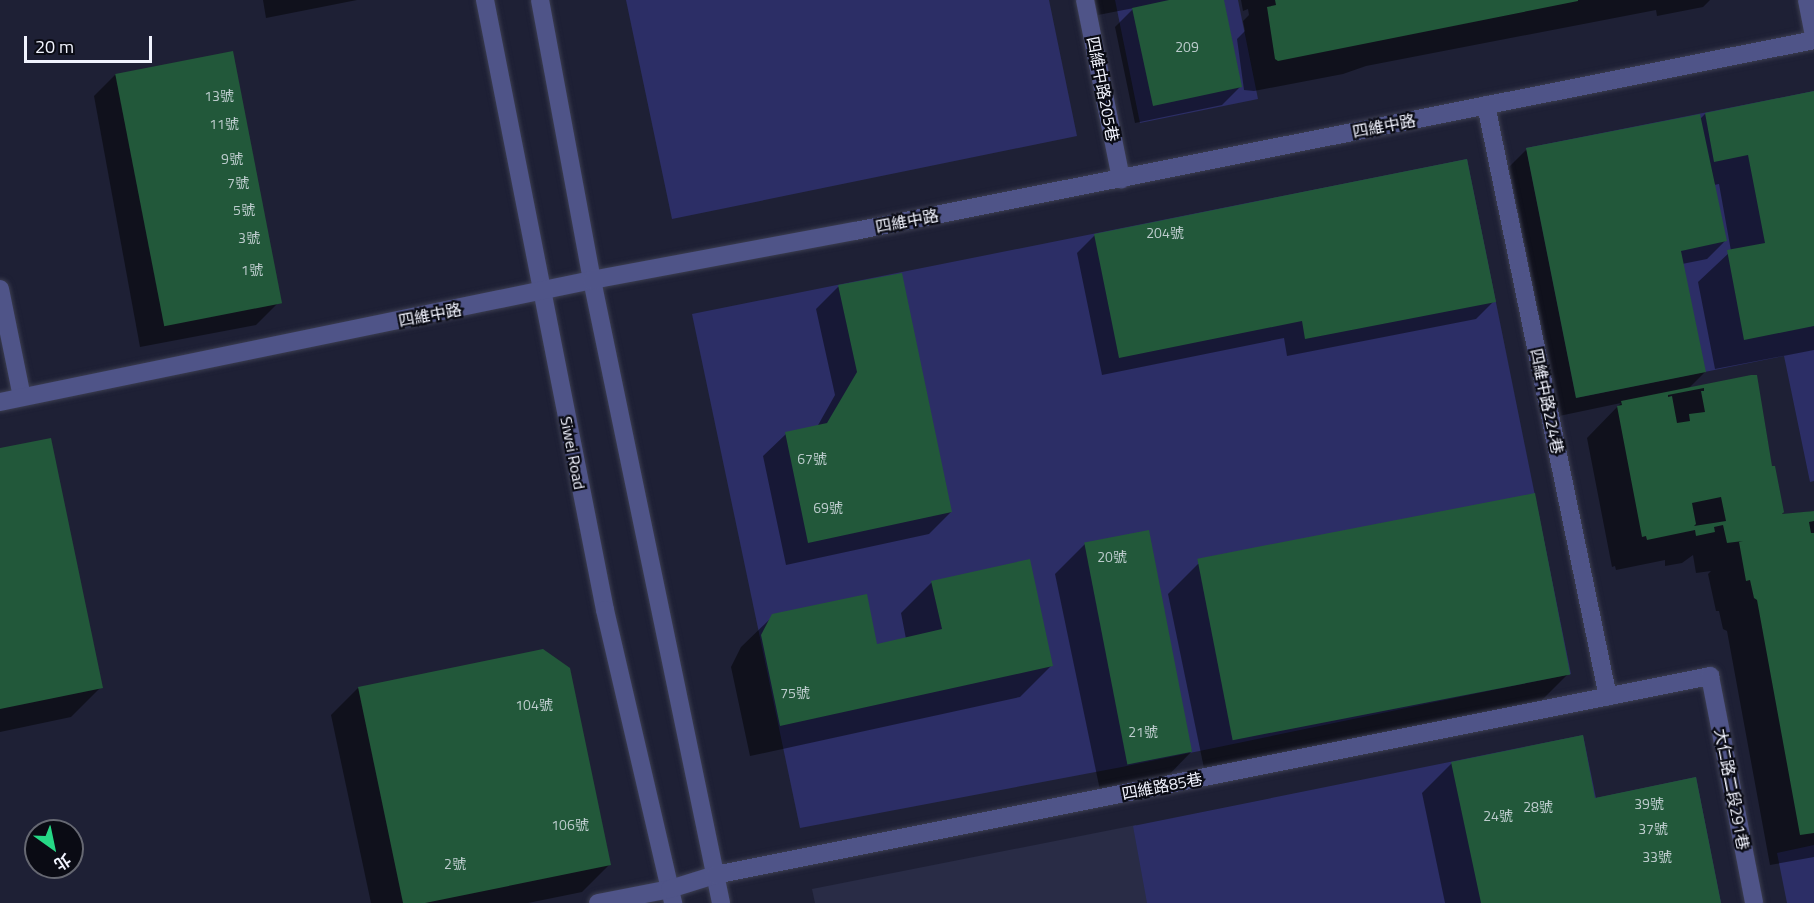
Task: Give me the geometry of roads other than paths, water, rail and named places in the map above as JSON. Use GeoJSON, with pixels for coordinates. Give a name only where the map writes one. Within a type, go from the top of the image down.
{"type":"FeatureCollection","features":[{"type":"Feature","properties":{"kind":"street","name":"Siwei Road"},"geometry":{"type":"LineString","coordinates":[[485,0],[540,293],[605,610],[671,896]]}},
{"type":"Feature","properties":{"kind":"street"},"geometry":{"type":"LineString","coordinates":[[540,0],[592,280],[722,903]]}},
{"type":"Feature","properties":{"kind":"street","name":"四維中路205巷"},"geometry":{"type":"LineString","coordinates":[[1085,0],[1121,178]]}},
{"type":"Feature","properties":{"kind":"street"},"geometry":{"type":"LineString","coordinates":[[1807,0],[1814,38]]}},
{"type":"Feature","properties":{"kind":"street","name":"四維中路"},"geometry":{"type":"LineString","coordinates":[[0,402],[540,293],[592,280],[1121,178],[1814,38]]}},
{"type":"Feature","properties":{"kind":"street","name":"四維中路224巷"},"geometry":{"type":"LineString","coordinates":[[1486,105],[1608,697]]}},
{"type":"Feature","properties":{"kind":"street"},"geometry":{"type":"LineString","coordinates":[[0,289],[22,397]]}},
{"type":"Feature","properties":{"kind":"street","name":"四維路85巷"},"geometry":{"type":"LineString","coordinates":[[598,903],[671,896],[715,875],[1710,676]]}},
{"type":"Feature","properties":{"kind":"street","name":"大仁路二段291巷"},"geometry":{"type":"LineString","coordinates":[[1710,676],[1754,903]]}}]}
